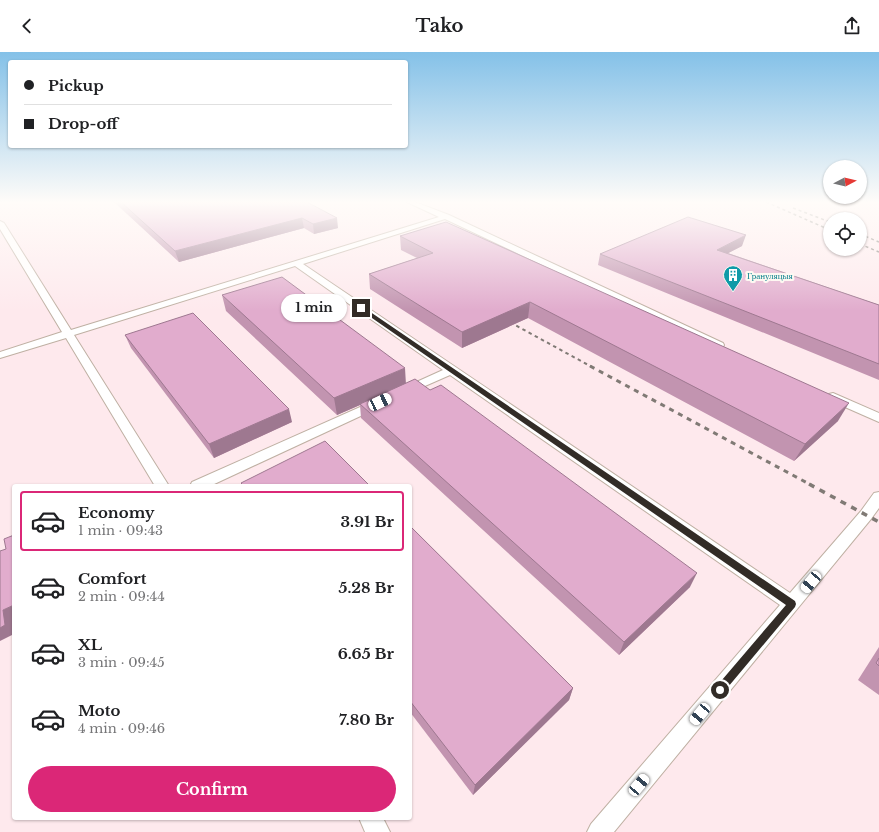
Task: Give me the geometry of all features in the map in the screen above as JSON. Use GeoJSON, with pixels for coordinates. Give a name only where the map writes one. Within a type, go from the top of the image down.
{"type":"FeatureCollection","features":[{"type":"Feature","properties":{"kind":"lane"},"geometry":{"type":"LineString","coordinates":[[9,238],[161,484]]}},
{"type":"Feature","properties":{"kind":"lane"},"geometry":{"type":"LineString","coordinates":[[0,355],[380,238]]}},
{"type":"Feature","properties":{"kind":"lane"},"geometry":{"type":"LineString","coordinates":[[490,238],[728,349]]}},
{"type":"Feature","properties":{"kind":"lane"},"geometry":{"type":"LineString","coordinates":[[297,264],[792,604]]}},
{"type":"Feature","properties":{"kind":"lane"},"geometry":{"type":"LineString","coordinates":[[201,484],[451,370]]}},
{"type":"Feature","properties":{"kind":"lane"},"geometry":{"type":"LineString","coordinates":[[821,392],[879,418]]}},
{"type":"Feature","properties":{"kind":"lane"},"geometry":{"type":"LineString","coordinates":[[599,832],[792,604],[866,515],[879,497]]}},
{"type":"Feature","properties":{"kind":"lane"},"geometry":{"type":"LineString","coordinates":[[371,820],[378,832]]}},
{"type":"Feature","properties":{"kind":"shaded area"},"geometry":{"type":"Polygon","coordinates":[[[0,238],[823,238],[823,256],[867,256],[867,238],[879,238],[879,832],[0,832],[0,238]]]}},
{"type":"Feature","properties":{"kind":"building"},"geometry":{"type":"Polygon","coordinates":[[[161,238],[223,238],[175,251],[161,238]]]}},
{"type":"Feature","properties":{"kind":"building"},"geometry":{"type":"Polygon","coordinates":[[[405,238],[483,238],[849,403],[805,444],[530,302],[462,332],[369,274],[433,253],[405,238]]]}},
{"type":"Feature","properties":{"kind":"building","name":"Грануляцыя"},"geometry":{"type":"Polygon","coordinates":[[[637,238],[739,238],[717,250],[879,305],[879,364],[600,254],[637,238]]]}},
{"type":"Feature","properties":{"kind":"building"},"geometry":{"type":"Polygon","coordinates":[[[282,277],[405,368],[334,398],[222,295],[282,277]]]}},
{"type":"Feature","properties":{"kind":"building"},"geometry":{"type":"Polygon","coordinates":[[[193,313],[289,409],[209,444],[125,335],[193,313]]]}},
{"type":"Feature","properties":{"kind":"building"},"geometry":{"type":"Polygon","coordinates":[[[415,379],[430,390],[441,385],[697,573],[624,642],[360,404],[415,379]]]}},
{"type":"Feature","properties":{"kind":"building"},"geometry":{"type":"Polygon","coordinates":[[[325,441],[368,484],[242,484],[241,483],[325,441]]]}},
{"type":"Feature","properties":{"kind":"building"},"geometry":{"type":"Polygon","coordinates":[[[412,528],[573,688],[475,785],[412,704],[412,528]]]}},
{"type":"Feature","properties":{"kind":"building"},"geometry":{"type":"Polygon","coordinates":[[[12,536],[12,606],[3,610],[5,625],[0,628],[0,551],[6,549],[4,539],[12,536]]]}},
{"type":"Feature","properties":{"kind":"building"},"geometry":{"type":"Polygon","coordinates":[[[879,658],[879,666],[876,663],[879,658]]]}},
{"type":"Feature","properties":{"kind":"railway"},"geometry":{"type":"LineString","coordinates":[[870,238],[879,242]]}},
{"type":"Feature","properties":{"kind":"railway"},"geometry":{"type":"LineString","coordinates":[[867,247],[879,252]]}},
{"type":"Feature","properties":{"kind":"railway"},"geometry":{"type":"LineString","coordinates":[[504,319],[592,367]]}},
{"type":"Feature","properties":{"kind":"railway"},"geometry":{"type":"LineString","coordinates":[[590,366],[811,485]]}},
{"type":"Feature","properties":{"kind":"railway"},"geometry":{"type":"LineString","coordinates":[[809,484],[879,522]]}},
{"type":"Feature","properties":{"kind":"place","name":"Грануляцыя"},"geometry":{"type":"Point","coordinates":[733,292]}},
{"type":"Feature","properties":{"kind":"route"},"geometry":{"type":"LineString","coordinates":[[361,308],[792,604],[720,690]]}}]}
